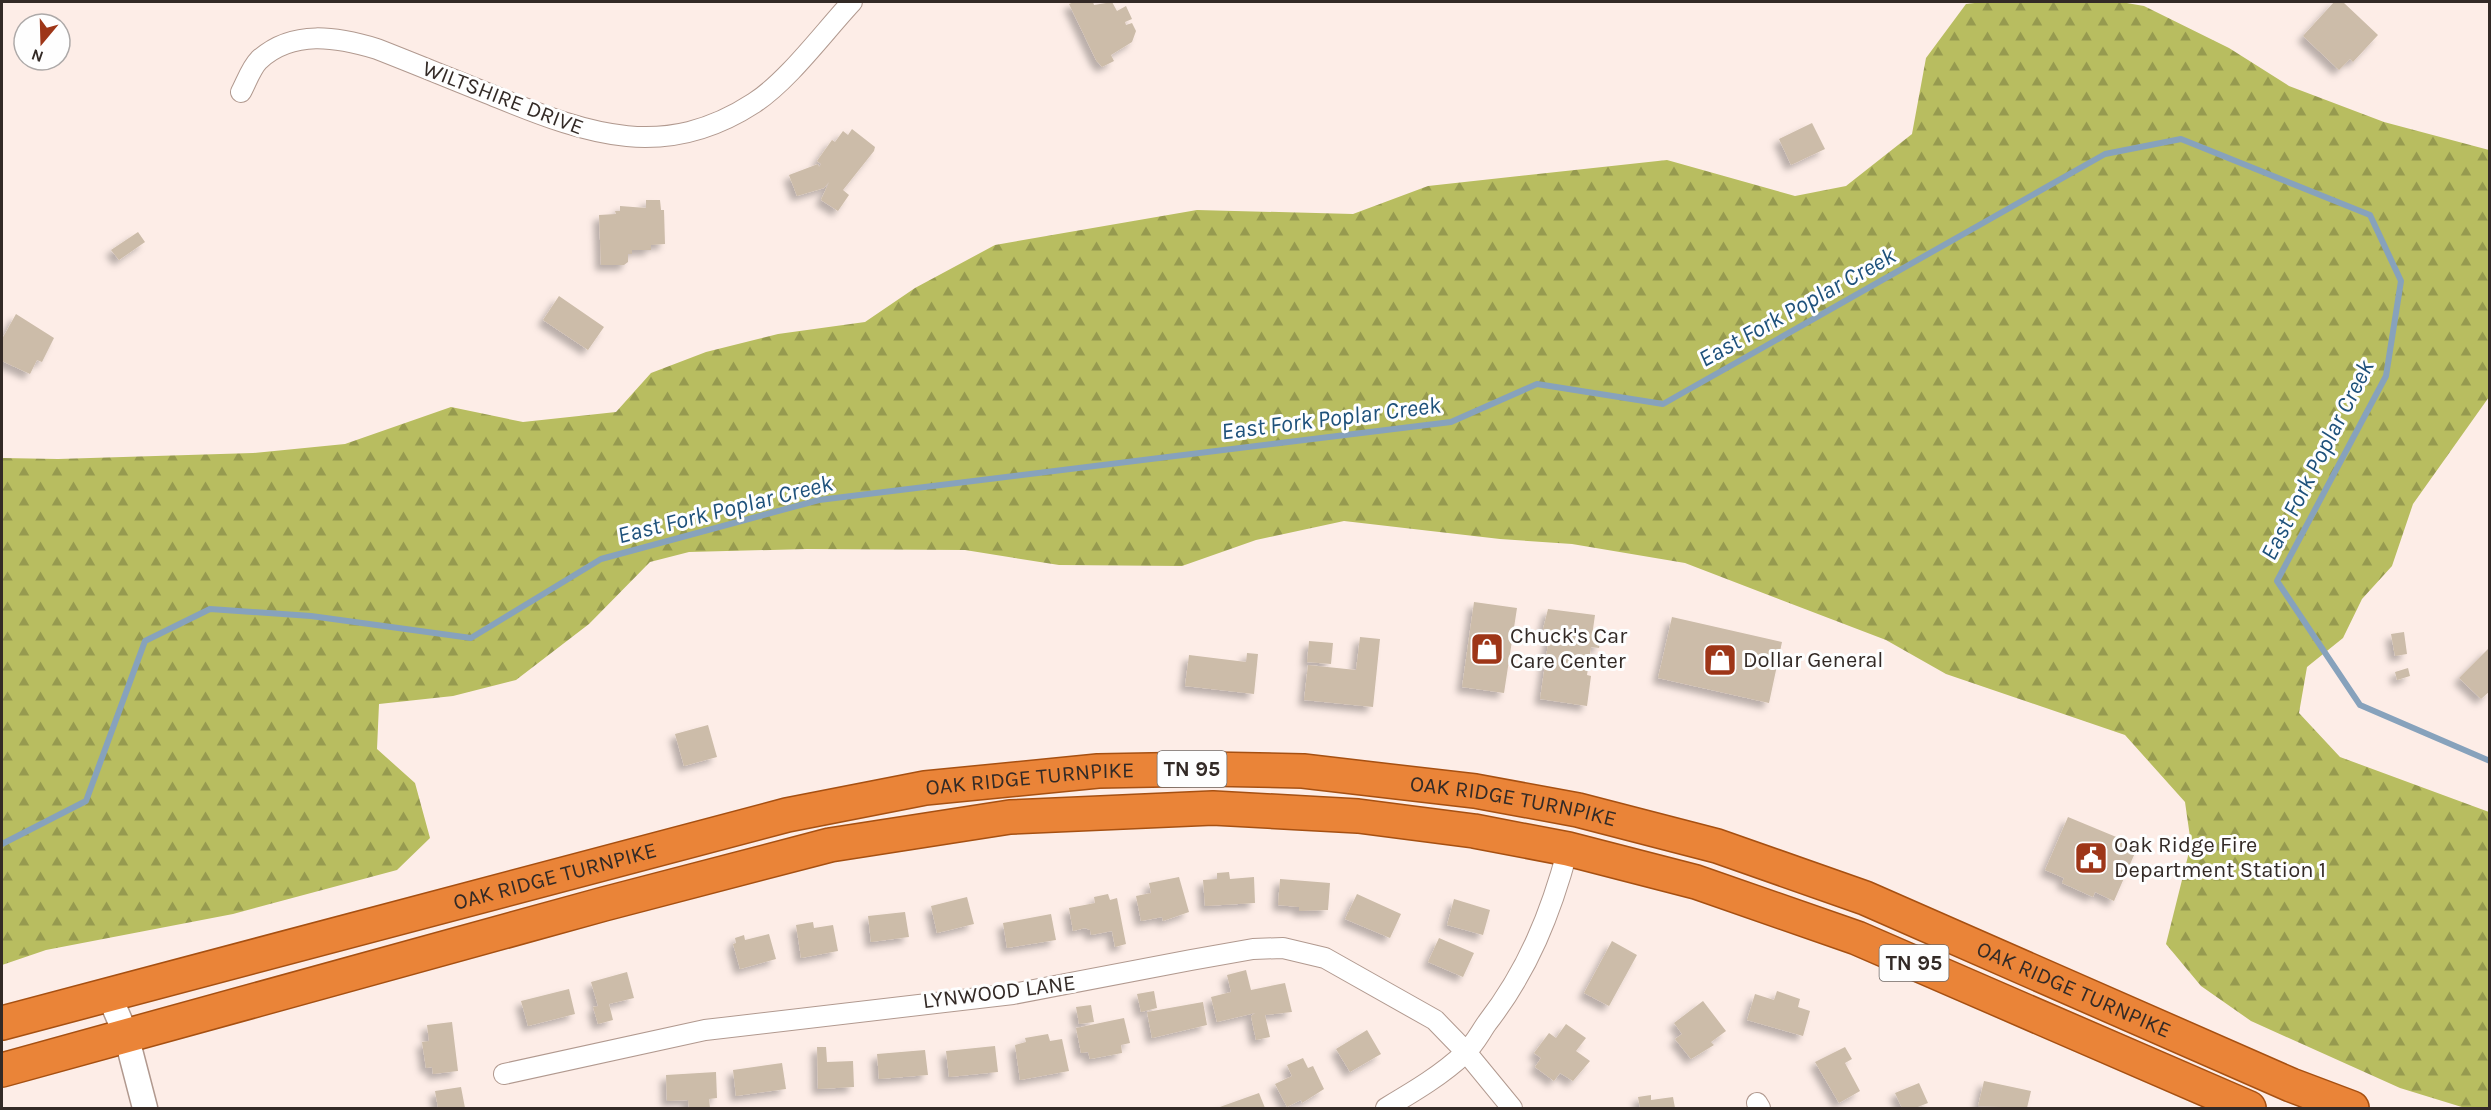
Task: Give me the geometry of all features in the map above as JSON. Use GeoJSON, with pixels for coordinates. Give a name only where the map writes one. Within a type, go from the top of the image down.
{"type":"FeatureCollection","features":[{"type":"Feature","properties":{"kind":"highway","name":"OAK RIDGE TURNPIKE"},"geometry":{"type":"LineString","coordinates":[[2,1023],[788,815],[925,788],[1098,771],[1206,769],[1303,771],[1475,791],[1578,810],[1717,846],[1829,884],[2061,984],[2286,1097],[2352,1108]]}},
{"type":"Feature","properties":{"kind":"highway","name":"OAK RIDGE TURNPIKE"},"geometry":{"type":"LineString","coordinates":[[2,1070],[830,845],[999,819],[1156,809],[1302,813],[1418,823],[1568,849],[1696,882],[1787,911],[1857,938],[2249,1108]]}},
{"type":"Feature","properties":{"kind":"highway"},"geometry":{"type":"LineString","coordinates":[[1568,849],[1578,810]]}},
{"type":"Feature","properties":{"kind":"highway"},"geometry":{"type":"LineString","coordinates":[[2046,1020],[2061,984]]}},
{"type":"Feature","properties":{"kind":"street","name":"WILTSHIRE DRIVE"},"geometry":{"type":"LineString","coordinates":[[241,92],[258,62],[283,43],[315,37],[344,39],[377,49],[584,130],[623,138],[656,138],[688,134],[721,121],[755,102],[777,84],[852,2]]}},
{"type":"Feature","properties":{"kind":"street"},"geometry":{"type":"LineString","coordinates":[[1386,1108],[1434,1077],[1466,1052],[1511,993],[1531,957],[1552,902],[1568,849]]}},
{"type":"Feature","properties":{"kind":"street","name":"LYNWOOD LANE"},"geometry":{"type":"LineString","coordinates":[[504,1074],[705,1030],[1013,994],[1253,949],[1283,948],[1314,954],[1435,1020],[1466,1052],[1512,1108]]}},
{"type":"Feature","properties":{"kind":"street"},"geometry":{"type":"LineString","coordinates":[[109,995],[126,1035],[145,1108]]}},
{"type":"Feature","properties":{"kind":"green space"},"geometry":{"type":"Polygon","coordinates":[[[2121,2],[2144,6],[2229,48],[2289,86],[2384,122],[2489,150],[2489,397],[2413,504],[2392,566],[2362,599],[2343,638],[2307,667],[2299,713],[2340,757],[2489,812],[2489,1108],[2465,1108],[2400,1088],[2251,1021],[2201,986],[2166,944],[2191,844],[2185,802],[2125,735],[1946,674],[1886,640],[1685,563],[1572,544],[1500,539],[1344,521],[1256,540],[1182,566],[1059,565],[965,550],[807,549],[689,552],[650,562],[589,624],[516,680],[453,696],[379,704],[377,749],[415,783],[430,838],[397,870],[233,914],[46,950],[2,965],[2,458],[58,459],[253,453],[345,444],[451,407],[523,422],[616,412],[651,373],[706,352],[778,334],[865,322],[915,288],[995,245],[1197,210],[1353,214],[1428,186],[1667,160],[1795,196],[1846,186],[1912,134],[1926,58],[1966,4],[2121,2]]]}},
{"type":"Feature","properties":{"kind":"building"},"geometry":{"type":"Polygon","coordinates":[[[1093,2],[1094,5],[1112,2],[1117,11],[1126,6],[1132,19],[1125,22],[1126,25],[1132,23],[1136,31],[1132,42],[1111,55],[1114,61],[1102,67],[1096,60],[1069,4],[1093,2]]]}},
{"type":"Feature","properties":{"kind":"building"},"geometry":{"type":"Polygon","coordinates":[[[2334,2],[2343,2],[2378,35],[2353,62],[2350,59],[2339,70],[2303,36],[2334,2]]]}},
{"type":"Feature","properties":{"kind":"building"},"geometry":{"type":"Polygon","coordinates":[[[1812,123],[1825,149],[1791,165],[1779,139],[1812,123]]]}},
{"type":"Feature","properties":{"kind":"building"},"geometry":{"type":"Polygon","coordinates":[[[852,129],[875,147],[843,190],[849,195],[838,211],[821,200],[829,182],[824,188],[797,196],[789,175],[818,164],[819,167],[821,164],[817,161],[832,140],[835,142],[843,131],[848,135],[852,129]]]}},
{"type":"Feature","properties":{"kind":"building"},"geometry":{"type":"Polygon","coordinates":[[[646,200],[660,200],[661,210],[664,210],[665,244],[651,245],[651,250],[632,250],[632,254],[628,254],[628,262],[624,265],[601,265],[599,215],[616,214],[615,211],[620,211],[620,206],[646,208],[646,200]]]}},
{"type":"Feature","properties":{"kind":"building"},"geometry":{"type":"Polygon","coordinates":[[[138,232],[145,242],[119,260],[111,250],[138,232]]]}},
{"type":"Feature","properties":{"kind":"building"},"geometry":{"type":"Polygon","coordinates":[[[559,296],[604,327],[588,350],[543,320],[559,296]]]}},
{"type":"Feature","properties":{"kind":"building"},"geometry":{"type":"Polygon","coordinates":[[[16,314],[54,338],[42,362],[37,360],[30,374],[2,361],[2,339],[16,314]]]}},
{"type":"Feature","properties":{"kind":"building"},"geometry":{"type":"Polygon","coordinates":[[[1474,602],[1517,608],[1504,693],[1462,687],[1474,602]]]}},
{"type":"Feature","properties":{"kind":"building"},"geometry":{"type":"Polygon","coordinates":[[[1548,609],[1595,615],[1592,636],[1601,638],[1599,648],[1591,647],[1587,675],[1591,676],[1587,706],[1540,699],[1550,630],[1543,629],[1548,609]]]}},
{"type":"Feature","properties":{"kind":"building","name":"Dollar General"},"geometry":{"type":"Polygon","coordinates":[[[1672,617],[1782,642],[1769,703],[1658,678],[1672,617]]]}},
{"type":"Feature","properties":{"kind":"building"},"geometry":{"type":"Polygon","coordinates":[[[2404,632],[2407,654],[2395,656],[2391,634],[2404,632]]]}},
{"type":"Feature","properties":{"kind":"building"},"geometry":{"type":"Polygon","coordinates":[[[1360,637],[1380,639],[1373,707],[1304,700],[1308,665],[1356,670],[1360,637]]]}},
{"type":"Feature","properties":{"kind":"building"},"geometry":{"type":"Polygon","coordinates":[[[1309,641],[1333,643],[1331,664],[1307,662],[1309,641]]]}},
{"type":"Feature","properties":{"kind":"building"},"geometry":{"type":"Polygon","coordinates":[[[2490,647],[2490,691],[2481,699],[2459,678],[2490,647]]]}},
{"type":"Feature","properties":{"kind":"building"},"geometry":{"type":"Polygon","coordinates":[[[1247,653],[1258,654],[1254,694],[1185,686],[1189,655],[1246,662],[1247,653]]]}},
{"type":"Feature","properties":{"kind":"building"},"geometry":{"type":"Polygon","coordinates":[[[2408,668],[2410,676],[2397,680],[2395,672],[2408,668]]]}},
{"type":"Feature","properties":{"kind":"building"},"geometry":{"type":"Polygon","coordinates":[[[708,725],[717,757],[684,766],[675,734],[708,725]]]}},
{"type":"Feature","properties":{"kind":"building","name":"Oak Ridge Fire Department Station 1"},"geometry":{"type":"Polygon","coordinates":[[[2068,817],[2138,846],[2114,901],[2095,892],[2093,897],[2062,883],[2064,878],[2045,870],[2068,817]]]}},
{"type":"Feature","properties":{"kind":"building"},"geometry":{"type":"Polygon","coordinates":[[[1229,872],[1230,879],[1254,877],[1255,903],[1205,906],[1203,880],[1217,879],[1217,873],[1229,872]]]}},
{"type":"Feature","properties":{"kind":"building"},"geometry":{"type":"Polygon","coordinates":[[[1179,877],[1189,912],[1163,921],[1162,917],[1141,921],[1136,896],[1151,893],[1149,883],[1179,877]]]}},
{"type":"Feature","properties":{"kind":"building"},"geometry":{"type":"Polygon","coordinates":[[[1280,879],[1330,883],[1328,910],[1299,911],[1299,907],[1278,905],[1280,879]]]}},
{"type":"Feature","properties":{"kind":"building"},"geometry":{"type":"Polygon","coordinates":[[[1108,894],[1110,900],[1117,898],[1126,944],[1115,947],[1112,931],[1091,935],[1090,930],[1085,928],[1073,931],[1069,908],[1095,903],[1094,897],[1108,894]]]}},
{"type":"Feature","properties":{"kind":"building"},"geometry":{"type":"Polygon","coordinates":[[[1357,894],[1401,914],[1390,938],[1345,919],[1357,894]]]}},
{"type":"Feature","properties":{"kind":"building"},"geometry":{"type":"Polygon","coordinates":[[[967,897],[974,924],[937,933],[931,906],[967,897]]]}},
{"type":"Feature","properties":{"kind":"building"},"geometry":{"type":"Polygon","coordinates":[[[1454,899],[1490,910],[1483,935],[1447,925],[1454,899]]]}},
{"type":"Feature","properties":{"kind":"building"},"geometry":{"type":"Polygon","coordinates":[[[905,912],[909,937],[871,942],[868,916],[905,912]]]}},
{"type":"Feature","properties":{"kind":"building"},"geometry":{"type":"Polygon","coordinates":[[[1051,914],[1056,940],[1007,948],[1003,923],[1051,914]]]}},
{"type":"Feature","properties":{"kind":"building"},"geometry":{"type":"Polygon","coordinates":[[[813,922],[814,928],[833,925],[838,951],[801,958],[796,925],[813,922]]]}},
{"type":"Feature","properties":{"kind":"building"},"geometry":{"type":"Polygon","coordinates":[[[769,934],[776,959],[740,969],[733,944],[736,943],[735,938],[744,935],[745,940],[769,934]]]}},
{"type":"Feature","properties":{"kind":"building"},"geometry":{"type":"Polygon","coordinates":[[[1439,938],[1474,953],[1463,977],[1428,962],[1439,938]]]}},
{"type":"Feature","properties":{"kind":"building"},"geometry":{"type":"Polygon","coordinates":[[[1612,941],[1637,955],[1609,1006],[1584,993],[1612,941]]]}},
{"type":"Feature","properties":{"kind":"building"},"geometry":{"type":"Polygon","coordinates":[[[1246,970],[1251,990],[1285,983],[1292,1012],[1265,1015],[1270,1037],[1256,1040],[1251,1016],[1255,1013],[1217,1022],[1211,997],[1231,992],[1227,975],[1246,970]]]}},
{"type":"Feature","properties":{"kind":"building"},"geometry":{"type":"Polygon","coordinates":[[[627,972],[634,998],[609,1004],[613,1020],[598,1024],[593,1007],[598,1006],[591,982],[627,972]]]}},
{"type":"Feature","properties":{"kind":"building"},"geometry":{"type":"Polygon","coordinates":[[[569,989],[575,1014],[528,1026],[521,1001],[569,989]]]}},
{"type":"Feature","properties":{"kind":"building"},"geometry":{"type":"Polygon","coordinates":[[[1154,991],[1157,1008],[1141,1012],[1137,994],[1154,991]]]}},
{"type":"Feature","properties":{"kind":"building"},"geometry":{"type":"Polygon","coordinates":[[[1777,991],[1800,999],[1798,1007],[1810,1011],[1803,1036],[1747,1020],[1755,994],[1774,1000],[1777,991]]]}},
{"type":"Feature","properties":{"kind":"building"},"geometry":{"type":"Polygon","coordinates":[[[1703,1001],[1726,1031],[1711,1042],[1714,1045],[1691,1059],[1675,1039],[1682,1034],[1674,1023],[1703,1001]]]}},
{"type":"Feature","properties":{"kind":"building"},"geometry":{"type":"Polygon","coordinates":[[[1203,1002],[1207,1025],[1152,1038],[1147,1012],[1203,1002]]]}},
{"type":"Feature","properties":{"kind":"building"},"geometry":{"type":"Polygon","coordinates":[[[1091,1005],[1094,1022],[1079,1024],[1076,1007],[1091,1005]]]}},
{"type":"Feature","properties":{"kind":"building"},"geometry":{"type":"Polygon","coordinates":[[[1124,1018],[1130,1043],[1121,1045],[1122,1053],[1090,1059],[1088,1052],[1081,1053],[1076,1028],[1124,1018]]]}},
{"type":"Feature","properties":{"kind":"building"},"geometry":{"type":"Polygon","coordinates":[[[452,1022],[458,1071],[433,1074],[432,1067],[426,1068],[422,1042],[429,1041],[427,1025],[452,1022]]]}},
{"type":"Feature","properties":{"kind":"building"},"geometry":{"type":"Polygon","coordinates":[[[1566,1024],[1586,1038],[1576,1051],[1590,1061],[1573,1081],[1560,1073],[1554,1081],[1535,1067],[1541,1058],[1534,1053],[1549,1033],[1556,1038],[1566,1024]]]}},
{"type":"Feature","properties":{"kind":"building"},"geometry":{"type":"Polygon","coordinates":[[[1367,1030],[1381,1054],[1350,1072],[1336,1049],[1367,1030]]]}},
{"type":"Feature","properties":{"kind":"building"},"geometry":{"type":"Polygon","coordinates":[[[1048,1034],[1050,1041],[1062,1039],[1069,1071],[1020,1080],[1015,1045],[1026,1042],[1025,1038],[1048,1034]]]}},
{"type":"Feature","properties":{"kind":"building"},"geometry":{"type":"Polygon","coordinates":[[[995,1046],[998,1072],[949,1077],[946,1051],[995,1046]]]}},
{"type":"Feature","properties":{"kind":"building"},"geometry":{"type":"Polygon","coordinates":[[[817,1047],[826,1047],[827,1062],[853,1061],[854,1087],[818,1089],[817,1047]]]}},
{"type":"Feature","properties":{"kind":"building"},"geometry":{"type":"Polygon","coordinates":[[[1845,1047],[1852,1059],[1845,1063],[1860,1091],[1839,1103],[1815,1062],[1845,1047]]]}},
{"type":"Feature","properties":{"kind":"building"},"geometry":{"type":"Polygon","coordinates":[[[925,1050],[928,1075],[879,1079],[877,1054],[925,1050]]]}},
{"type":"Feature","properties":{"kind":"building"},"geometry":{"type":"Polygon","coordinates":[[[1303,1058],[1308,1068],[1313,1066],[1324,1089],[1302,1103],[1301,1100],[1287,1107],[1275,1084],[1292,1076],[1287,1065],[1303,1058]]]}},
{"type":"Feature","properties":{"kind":"building"},"geometry":{"type":"Polygon","coordinates":[[[782,1063],[786,1089],[736,1096],[733,1070],[782,1063]]]}},
{"type":"Feature","properties":{"kind":"building"},"geometry":{"type":"Polygon","coordinates":[[[716,1072],[717,1098],[709,1099],[710,1108],[689,1108],[688,1100],[667,1101],[666,1075],[716,1072]]]}},
{"type":"Feature","properties":{"kind":"building"},"geometry":{"type":"Polygon","coordinates":[[[1984,1081],[2031,1091],[2027,1108],[1978,1106],[1984,1081]]]}},
{"type":"Feature","properties":{"kind":"building"},"geometry":{"type":"Polygon","coordinates":[[[1919,1083],[1928,1103],[1915,1108],[1902,1108],[1895,1093],[1919,1083]]]}},
{"type":"Feature","properties":{"kind":"building"},"geometry":{"type":"Polygon","coordinates":[[[461,1087],[465,1108],[438,1108],[435,1091],[461,1087]]]}},
{"type":"Feature","properties":{"kind":"building"},"geometry":{"type":"Polygon","coordinates":[[[1259,1093],[1265,1108],[1217,1108],[1259,1093]]]}},
{"type":"Feature","properties":{"kind":"building"},"geometry":{"type":"Polygon","coordinates":[[[1651,1095],[1651,1100],[1673,1097],[1675,1108],[1640,1108],[1638,1097],[1651,1095]]]}},
{"type":"Feature","properties":{"kind":"waterway","name":"East Fork Poplar Creek"},"geometry":{"type":"LineString","coordinates":[[2,844],[86,801],[145,641],[210,609],[311,616],[471,638],[601,559],[819,500],[1451,422],[1537,384],[1663,404],[2105,154],[2181,139],[2370,215],[2401,281],[2386,376],[2277,581],[2360,705],[2490,761]]}},
{"type":"Feature","properties":{"kind":"place","name":"Chuck's Car Care Center"},"geometry":{"type":"Point","coordinates":[1487,649]}},
{"type":"Feature","properties":{"kind":"place","name":"Dollar General"},"geometry":{"type":"Point","coordinates":[1720,660]}},
{"type":"Feature","properties":{"kind":"place","name":"Oak Ridge Fire Department Station 1"},"geometry":{"type":"Point","coordinates":[2091,858]}}]}
